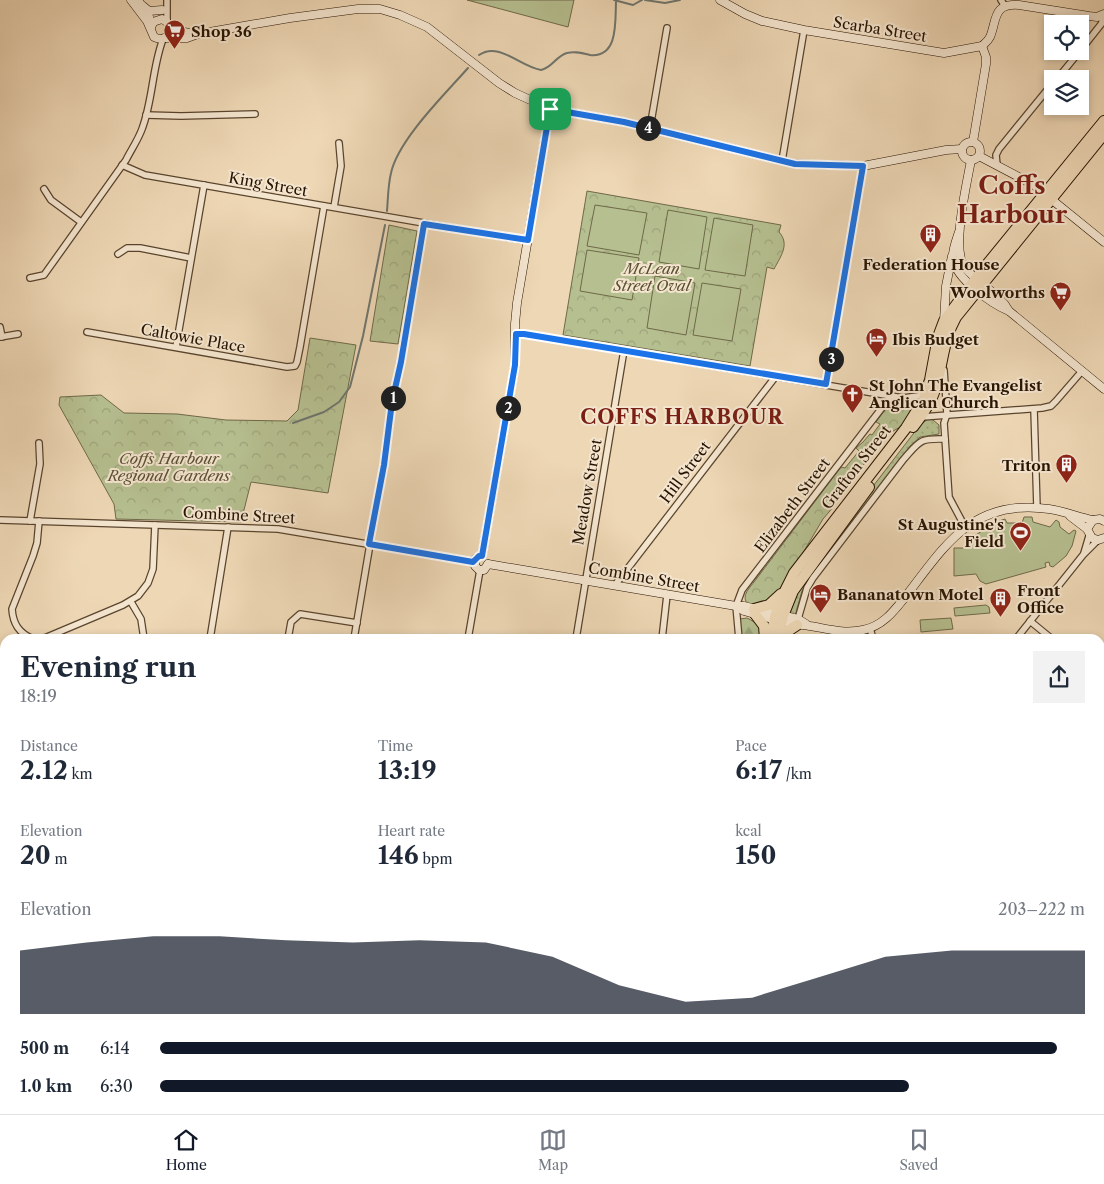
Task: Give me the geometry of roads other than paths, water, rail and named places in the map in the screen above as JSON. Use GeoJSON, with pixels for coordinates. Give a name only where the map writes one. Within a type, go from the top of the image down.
{"type":"FeatureCollection","features":[{"type":"Feature","properties":{"kind":"highway","name":"Grafton Street"},"geometry":{"type":"LineString","coordinates":[[772,634],[784,592],[798,567],[919,413],[926,395],[938,337],[944,321],[977,285],[1048,196],[1104,121]]}},
{"type":"Feature","properties":{"kind":"highway","name":"Grafton Street"},"geometry":{"type":"LineString","coordinates":[[1048,196],[1102,139]]}},
{"type":"Feature","properties":{"kind":"highway","name":"Grafton Street"},"geometry":{"type":"LineString","coordinates":[[778,634],[778,617],[799,580],[934,392],[942,355],[952,324],[977,285]]}},
{"type":"Feature","properties":{"kind":"highway"},"geometry":{"type":"LineString","coordinates":[[765,634],[764,626],[755,611],[769,604],[784,592]]}},
{"type":"Feature","properties":{"kind":"highway"},"geometry":{"type":"LineString","coordinates":[[787,634],[801,623]]}},
{"type":"Feature","properties":{"kind":"street"},"geometry":{"type":"LineString","coordinates":[[131,0],[151,28],[157,55]]}},
{"type":"Feature","properties":{"kind":"street"},"geometry":{"type":"LineString","coordinates":[[151,28],[157,20],[166,0]]}},
{"type":"Feature","properties":{"kind":"street"},"geometry":{"type":"LineString","coordinates":[[30,278],[44,275],[122,165],[142,130],[157,55],[164,38],[169,34],[166,0]]}},
{"type":"Feature","properties":{"kind":"street","name":"Scarba Street"},"geometry":{"type":"LineString","coordinates":[[720,0],[762,21],[804,30],[944,53],[982,46]]}},
{"type":"Feature","properties":{"kind":"street"},"geometry":{"type":"LineString","coordinates":[[140,3],[149,10],[162,10]]}},
{"type":"Feature","properties":{"kind":"street"},"geometry":{"type":"LineString","coordinates":[[140,3],[148,16],[169,26],[198,34]]}},
{"type":"Feature","properties":{"kind":"street"},"geometry":{"type":"LineString","coordinates":[[973,142],[986,64],[982,46],[989,39],[994,19],[1003,3],[1089,16],[1103,15],[1102,23],[1089,40]]}},
{"type":"Feature","properties":{"kind":"street"},"geometry":{"type":"LineString","coordinates":[[154,37],[187,38],[198,34],[315,15],[367,9],[385,10],[427,27],[499,83],[515,93],[550,109],[650,128],[782,161],[803,164],[863,166],[946,150],[962,149],[967,143],[973,142]]}},
{"type":"Feature","properties":{"kind":"street"},"geometry":{"type":"LineString","coordinates":[[650,128],[667,28]]}},
{"type":"Feature","properties":{"kind":"street"},"geometry":{"type":"LineString","coordinates":[[782,161],[804,30]]}},
{"type":"Feature","properties":{"kind":"street"},"geometry":{"type":"LineString","coordinates":[[1064,70],[1073,60]]}},
{"type":"Feature","properties":{"kind":"street"},"geometry":{"type":"LineString","coordinates":[[997,165],[996,155],[999,149],[1044,94]]}},
{"type":"Feature","properties":{"kind":"street"},"geometry":{"type":"LineString","coordinates":[[482,556],[515,365],[517,308],[550,109]]}},
{"type":"Feature","properties":{"kind":"street"},"geometry":{"type":"LineString","coordinates":[[146,115],[255,114]]}},
{"type":"Feature","properties":{"kind":"street"},"geometry":{"type":"LineString","coordinates":[[962,149],[964,156],[970,160],[975,160],[979,156],[980,148],[973,142]]}},
{"type":"Feature","properties":{"kind":"street"},"geometry":{"type":"LineString","coordinates":[[334,207],[341,166],[339,143]]}},
{"type":"Feature","properties":{"kind":"street"},"geometry":{"type":"LineString","coordinates":[[979,156],[1034,185],[1104,242]]}},
{"type":"Feature","properties":{"kind":"street"},"geometry":{"type":"LineString","coordinates":[[944,321],[946,287],[959,232],[970,160]]}},
{"type":"Feature","properties":{"kind":"street","name":"King Street"},"geometry":{"type":"LineString","coordinates":[[122,165],[145,175],[424,224],[528,240]]}},
{"type":"Feature","properties":{"kind":"street"},"geometry":{"type":"LineString","coordinates":[[826,384],[863,166]]}},
{"type":"Feature","properties":{"kind":"street"},"geometry":{"type":"LineString","coordinates":[[176,348],[204,185]]}},
{"type":"Feature","properties":{"kind":"street"},"geometry":{"type":"LineString","coordinates":[[44,189],[51,200],[81,222]]}},
{"type":"Feature","properties":{"kind":"street","name":"Caltowie Place"},"geometry":{"type":"LineString","coordinates":[[87,332],[287,367],[295,366],[300,347],[324,206]]}},
{"type":"Feature","properties":{"kind":"street"},"geometry":{"type":"LineString","coordinates":[[355,634],[384,465],[392,402],[401,362],[424,224]]}},
{"type":"Feature","properties":{"kind":"street"},"geometry":{"type":"LineString","coordinates":[[959,232],[961,262],[977,285],[1001,308],[1009,311],[1104,389]]}},
{"type":"Feature","properties":{"kind":"street"},"geometry":{"type":"LineString","coordinates":[[118,254],[127,248],[140,248],[191,258]]}},
{"type":"Feature","properties":{"kind":"street"},"geometry":{"type":"LineString","coordinates":[[953,252],[956,268],[964,279],[977,285]]}},
{"type":"Feature","properties":{"kind":"street"},"geometry":{"type":"LineString","coordinates":[[0,327],[1,337],[18,334]]}},
{"type":"Feature","properties":{"kind":"street"},"geometry":{"type":"LineString","coordinates":[[516,334],[624,350],[903,398],[926,395]]}},
{"type":"Feature","properties":{"kind":"street","name":"Meadow Street"},"geometry":{"type":"LineString","coordinates":[[577,634],[624,350]]}},
{"type":"Feature","properties":{"kind":"street"},"geometry":{"type":"LineString","coordinates":[[942,355],[947,414],[944,424],[949,498],[965,527]]}},
{"type":"Feature","properties":{"kind":"street"},"geometry":{"type":"LineString","coordinates":[[903,398],[909,401],[919,413],[936,416],[1051,406],[1082,371]]}},
{"type":"Feature","properties":{"kind":"street","name":"Hill Street"},"geometry":{"type":"LineString","coordinates":[[614,585],[776,376]]}},
{"type":"Feature","properties":{"kind":"street","name":"Elizabeth Street"},"geometry":{"type":"LineString","coordinates":[[736,606],[742,590],[891,396]]}},
{"type":"Feature","properties":{"kind":"street"},"geometry":{"type":"LineString","coordinates":[[1034,408],[1037,508]]}},
{"type":"Feature","properties":{"kind":"street"},"geometry":{"type":"LineString","coordinates":[[801,623],[807,588],[813,578],[903,460],[924,439],[945,440]]}},
{"type":"Feature","properties":{"kind":"street"},"geometry":{"type":"LineString","coordinates":[[30,521],[40,464],[39,442]]}},
{"type":"Feature","properties":{"kind":"street"},"geometry":{"type":"LineString","coordinates":[[872,634],[870,628],[892,614],[945,545],[965,527],[986,516],[1012,509],[1037,508],[1100,519]]}},
{"type":"Feature","properties":{"kind":"street"},"geometry":{"type":"LineString","coordinates":[[1020,634],[1083,555],[1102,539],[1088,532],[1069,514]]}},
{"type":"Feature","properties":{"kind":"street"},"geometry":{"type":"LineString","coordinates":[[1083,555],[1088,525],[1100,519]]}},
{"type":"Feature","properties":{"kind":"street","name":"Combine Street"},"geometry":{"type":"LineString","coordinates":[[0,520],[284,530],[474,562]]}},
{"type":"Feature","properties":{"kind":"street"},"geometry":{"type":"LineString","coordinates":[[24,634],[20,631],[13,618],[12,609],[34,556],[39,521]]}},
{"type":"Feature","properties":{"kind":"street"},"geometry":{"type":"LineString","coordinates":[[54,634],[131,602],[143,590],[151,576],[154,560],[155,525]]}},
{"type":"Feature","properties":{"kind":"street"},"geometry":{"type":"LineString","coordinates":[[211,634],[228,527]]}},
{"type":"Feature","properties":{"kind":"street"},"geometry":{"type":"LineString","coordinates":[[482,556],[487,559],[488,564],[486,568],[480,570],[475,566],[474,562],[476,557],[482,556]]}},
{"type":"Feature","properties":{"kind":"street","name":"Combine Street"},"geometry":{"type":"LineString","coordinates":[[488,564],[736,606],[744,611],[755,611],[835,631],[846,632],[870,628]]}},
{"type":"Feature","properties":{"kind":"street"},"geometry":{"type":"LineString","coordinates":[[469,634],[480,570]]}},
{"type":"Feature","properties":{"kind":"street"},"geometry":{"type":"LineString","coordinates":[[663,634],[667,595]]}},
{"type":"Feature","properties":{"kind":"street"},"geometry":{"type":"LineString","coordinates":[[131,602],[141,619],[143,634]]}},
{"type":"Feature","properties":{"kind":"street"},"geometry":{"type":"LineString","coordinates":[[736,606],[739,634]]}},
{"type":"Feature","properties":{"kind":"street"},"geometry":{"type":"LineString","coordinates":[[289,634],[291,622],[300,614],[357,623]]}},
{"type":"Feature","properties":{"kind":"street"},"geometry":{"type":"LineString","coordinates":[[1030,621],[1046,634]]}},
{"type":"Feature","properties":{"kind":"waterway"},"geometry":{"type":"LineString","coordinates":[[614,0],[633,5],[642,0]]}},
{"type":"Feature","properties":{"kind":"waterway"},"geometry":{"type":"LineString","coordinates":[[645,0],[665,3],[680,0]]}},
{"type":"Feature","properties":{"kind":"waterway"},"geometry":{"type":"LineString","coordinates":[[479,55],[494,51],[541,70],[567,53],[599,54],[606,51],[614,36],[616,2]]}},
{"type":"Feature","properties":{"kind":"waterway"},"geometry":{"type":"LineString","coordinates":[[387,211],[391,173],[395,160],[412,132],[468,68]]}},
{"type":"Feature","properties":{"kind":"waterway"},"geometry":{"type":"LineString","coordinates":[[293,423],[324,412],[339,402],[350,387],[363,336],[385,225]]}},
{"type":"Feature","properties":{"kind":"place","name":"Shop 36"},"geometry":{"type":"Point","coordinates":[175,50]}},
{"type":"Feature","properties":{"kind":"place","name":"Federation House"},"geometry":{"type":"Point","coordinates":[931,254]}},
{"type":"Feature","properties":{"kind":"place","name":"Woolworths"},"geometry":{"type":"Point","coordinates":[1061,311]}},
{"type":"Feature","properties":{"kind":"place","name":"Ibis Budget"},"geometry":{"type":"Point","coordinates":[876,358]}},
{"type":"Feature","properties":{"kind":"place","name":"St John The Evangelist Anglican Church"},"geometry":{"type":"Point","coordinates":[853,413]}},
{"type":"Feature","properties":{"kind":"place","name":"Triton"},"geometry":{"type":"Point","coordinates":[1067,484]}},
{"type":"Feature","properties":{"kind":"place","name":"St Augustine's Field"},"geometry":{"type":"Point","coordinates":[1020,552]}},
{"type":"Feature","properties":{"kind":"place","name":"Bananatown Motel"},"geometry":{"type":"Point","coordinates":[821,613]}},
{"type":"Feature","properties":{"kind":"place","name":"Front Office"},"geometry":{"type":"Point","coordinates":[1001,618]}},
{"type":"Feature","properties":{"kind":"district","name":"Coffs Harbour"},"geometry":{"type":"Point","coordinates":[1012,200]}},
{"type":"Feature","properties":{"kind":"district","name":"COFFS HARBOUR"},"geometry":{"type":"Point","coordinates":[682,417]}},
{"type":"Feature","properties":{"kind":"park label","name":"McLean Street Oval"},"geometry":{"type":"Point","coordinates":[652,276]}},
{"type":"Feature","properties":{"kind":"park label","name":"Coffs Harbour Regional Gardens"},"geometry":{"type":"Point","coordinates":[169,466]}}]}
